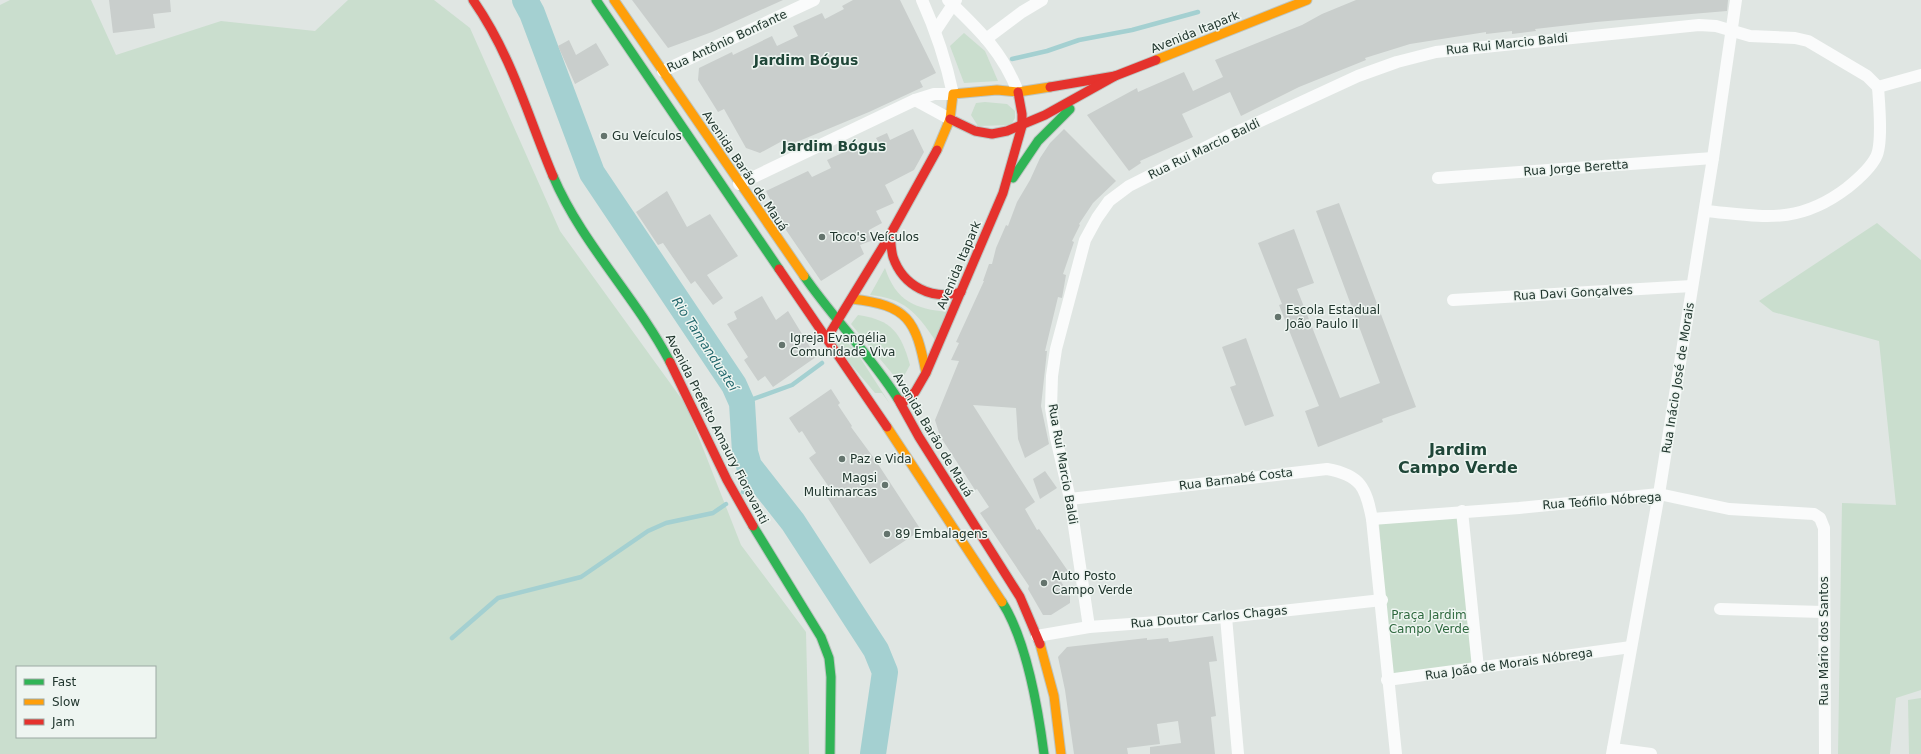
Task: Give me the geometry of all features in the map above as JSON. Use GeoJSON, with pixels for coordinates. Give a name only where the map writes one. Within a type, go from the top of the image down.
{"type":"FeatureCollection","features":[{"type":"Feature","properties":{"kind":"main road","name":"Avenida Prefeito Amaury Fioravanti"},"geometry":{"type":"LineString","coordinates":[[472,0],[505,52],[519,83],[549,169],[567,204],[587,237],[656,338],[682,385],[716,458],[738,500],[821,638],[829,658],[831,677],[830,754]]}},
{"type":"Feature","properties":{"kind":"main road"},"geometry":{"type":"LineString","coordinates":[[596,0],[717,180],[850,372],[1005,608],[1022,648],[1038,708],[1044,754]]}},
{"type":"Feature","properties":{"kind":"main road","name":"Avenida Barão de Mauá"},"geometry":{"type":"LineString","coordinates":[[614,0],[739,184],[816,293],[838,322],[882,374],[893,405],[918,437],[1020,597],[1043,650],[1054,696],[1061,754]]}},
{"type":"Feature","properties":{"kind":"main road","name":"Avenida Itapark"},"geometry":{"type":"LineString","coordinates":[[950,119],[975,131],[992,134],[1022,126],[1115,76],[1307,0]]}},
{"type":"Feature","properties":{"kind":"main road","name":"Avenida Itapark"},"geometry":{"type":"LineString","coordinates":[[953,94],[997,90],[1018,92],[1115,76]]}},
{"type":"Feature","properties":{"kind":"main road"},"geometry":{"type":"LineString","coordinates":[[1002,193],[1038,141],[1056,121],[1089,91]]}},
{"type":"Feature","properties":{"kind":"main road","name":"Avenida Itapark"},"geometry":{"type":"LineString","coordinates":[[893,405],[914,392],[926,373],[1002,193],[1022,126],[1022,108],[1018,92]]}},
{"type":"Feature","properties":{"kind":"main road"},"geometry":{"type":"LineString","coordinates":[[827,338],[890,235],[937,150],[950,119],[953,94]]}},
{"type":"Feature","properties":{"kind":"main road"},"geometry":{"type":"LineString","coordinates":[[890,235],[893,257],[901,274],[914,286],[943,296],[961,292]]}},
{"type":"Feature","properties":{"kind":"main road"},"geometry":{"type":"LineString","coordinates":[[852,299],[871,300],[885,304],[900,312],[913,325],[920,341],[926,373]]}},
{"type":"Feature","properties":{"kind":"main road"},"geometry":{"type":"LineString","coordinates":[[850,372],[879,403],[893,405]]}},
{"type":"Feature","properties":{"kind":"street","name":"Rua Antônio Bonfante"},"geometry":{"type":"LineString","coordinates":[[663,71],[814,0]]}},
{"type":"Feature","properties":{"kind":"street"},"geometry":{"type":"LineString","coordinates":[[739,184],[915,100],[934,94],[953,94],[946,62],[936,30],[922,0]]}},
{"type":"Feature","properties":{"kind":"street"},"geometry":{"type":"LineString","coordinates":[[986,39],[1022,12],[1042,0]]}},
{"type":"Feature","properties":{"kind":"street","name":"Rua Inácio José de Morais"},"geometry":{"type":"LineString","coordinates":[[1613,752],[1659,494],[1713,158],[1736,0]]}},
{"type":"Feature","properties":{"kind":"street"},"geometry":{"type":"LineString","coordinates":[[936,30],[952,2],[1003,59],[1018,92]]}},
{"type":"Feature","properties":{"kind":"street","name":"Rua Rui Marcio Baldi"},"geometry":{"type":"LineString","coordinates":[[1089,627],[1070,499],[1056,438],[1051,408],[1052,376],[1056,349],[1085,240],[1097,218],[1109,201],[1129,186],[1332,87],[1358,76],[1436,52],[1699,25],[1716,26],[1750,36],[1795,38],[1808,41],[1867,76],[1878,87]]}},
{"type":"Feature","properties":{"kind":"street"},"geometry":{"type":"LineString","coordinates":[[1704,211],[1776,217],[1798,214],[1837,195],[1858,179],[1877,156],[1881,121],[1878,87],[1921,75]]}},
{"type":"Feature","properties":{"kind":"street"},"geometry":{"type":"LineString","coordinates":[[915,100],[950,119]]}},
{"type":"Feature","properties":{"kind":"street","name":"Rua Jorge Beretta"},"geometry":{"type":"LineString","coordinates":[[1438,178],[1713,158]]}},
{"type":"Feature","properties":{"kind":"street","name":"Rua Davi Gonçalves"},"geometry":{"type":"LineString","coordinates":[[1453,300],[1692,286]]}},
{"type":"Feature","properties":{"kind":"street","name":"Rua Barnabé Costa"},"geometry":{"type":"LineString","coordinates":[[1070,499],[1327,469],[1340,472],[1360,484],[1368,495],[1372,519],[1382,600],[1387,680],[1396,754]]}},
{"type":"Feature","properties":{"kind":"street","name":"Rua Teófilo Nóbrega"},"geometry":{"type":"LineString","coordinates":[[1372,519],[1462,511],[1519,508],[1659,494],[1729,509],[1814,514],[1820,518],[1824,528]]}},
{"type":"Feature","properties":{"kind":"street"},"geometry":{"type":"LineString","coordinates":[[1462,511],[1478,668]]}},
{"type":"Feature","properties":{"kind":"street","name":"Rua Mário dos Santos"},"geometry":{"type":"LineString","coordinates":[[1824,528],[1823,612],[1825,754]]}},
{"type":"Feature","properties":{"kind":"street","name":"Rua Doutor Carlos Chagas"},"geometry":{"type":"LineString","coordinates":[[1036,636],[1089,627],[1226,617],[1382,600]]}},
{"type":"Feature","properties":{"kind":"street"},"geometry":{"type":"LineString","coordinates":[[1720,609],[1823,612]]}},
{"type":"Feature","properties":{"kind":"street"},"geometry":{"type":"LineString","coordinates":[[1226,617],[1238,754]]}},
{"type":"Feature","properties":{"kind":"street","name":"Rua João de Morais Nóbrega"},"geometry":{"type":"LineString","coordinates":[[1387,680],[1631,647]]}},
{"type":"Feature","properties":{"kind":"street"},"geometry":{"type":"LineString","coordinates":[[1613,752],[1651,754]]}},
{"type":"Feature","properties":{"kind":"green space"},"geometry":{"type":"Polygon","coordinates":[[[10,0],[91,0],[116,55],[221,21],[315,31],[348,0],[434,0],[470,28],[560,231],[686,405],[741,545],[806,632],[809,754],[0,754],[0,5],[10,0]]]}},
{"type":"Feature","properties":{"kind":"green space"},"geometry":{"type":"Polygon","coordinates":[[[964,33],[985,51],[998,81],[964,83],[950,46],[964,33]]]}},
{"type":"Feature","properties":{"kind":"green space"},"geometry":{"type":"Polygon","coordinates":[[[985,102],[1007,104],[1015,111],[1015,118],[1011,125],[978,126],[971,115],[976,103],[985,102]]]}},
{"type":"Feature","properties":{"kind":"green space"},"geometry":{"type":"Polygon","coordinates":[[[1877,223],[1921,260],[1921,690],[1896,698],[1890,754],[1838,754],[1842,503],[1896,505],[1879,341],[1773,312],[1759,301],[1877,223]]]}},
{"type":"Feature","properties":{"kind":"green space"},"geometry":{"type":"Polygon","coordinates":[[[885,268],[895,288],[901,296],[908,301],[936,311],[948,312],[935,340],[922,322],[901,303],[870,295],[885,268]]]}},
{"type":"Feature","properties":{"kind":"green space"},"geometry":{"type":"Polygon","coordinates":[[[858,315],[879,320],[899,336],[910,365],[900,383],[851,324],[858,315]]]}},
{"type":"Feature","properties":{"kind":"green space"},"geometry":{"type":"Polygon","coordinates":[[[843,337],[859,356],[890,404],[882,393],[875,393],[834,344],[843,337]]]}},
{"type":"Feature","properties":{"kind":"green space","name":"Praça Jardim Campo Verde"},"geometry":{"type":"Polygon","coordinates":[[[1459,515],[1475,665],[1391,675],[1379,523],[1459,515]]]}},
{"type":"Feature","properties":{"kind":"green space"},"geometry":{"type":"Polygon","coordinates":[[[1921,698],[1921,754],[1909,754],[1908,700],[1921,698]]]}},
{"type":"Feature","properties":{"kind":"building"},"geometry":{"type":"Polygon","coordinates":[[[109,0],[170,0],[171,12],[153,14],[155,28],[113,33],[109,0]]]}},
{"type":"Feature","properties":{"kind":"building"},"geometry":{"type":"Polygon","coordinates":[[[632,0],[783,0],[712,32],[668,48],[632,0]]]}},
{"type":"Feature","properties":{"kind":"building"},"geometry":{"type":"Polygon","coordinates":[[[853,0],[900,0],[936,73],[920,81],[923,87],[869,112],[787,146],[784,140],[760,153],[746,148],[724,109],[718,112],[698,80],[699,68],[732,52],[733,55],[772,36],[777,46],[798,36],[793,26],[822,13],[825,19],[844,9],[842,6],[853,0]]]}},
{"type":"Feature","properties":{"kind":"building"},"geometry":{"type":"Polygon","coordinates":[[[1356,0],[1728,0],[1727,11],[1596,22],[1535,29],[1536,31],[1512,34],[1512,31],[1486,34],[1486,32],[1410,44],[1365,58],[1366,60],[1299,87],[1241,116],[1230,92],[1182,114],[1193,137],[1140,161],[1141,163],[1129,171],[1087,115],[1137,88],[1138,92],[1184,72],[1193,91],[1223,77],[1215,60],[1302,25],[1322,14],[1356,0]]]}},
{"type":"Feature","properties":{"kind":"building"},"geometry":{"type":"Polygon","coordinates":[[[569,40],[576,55],[596,43],[609,65],[575,84],[558,46],[569,40]]]}},
{"type":"Feature","properties":{"kind":"building"},"geometry":{"type":"Polygon","coordinates":[[[913,129],[924,152],[914,170],[885,185],[894,203],[876,211],[882,223],[869,230],[873,240],[860,245],[864,254],[821,281],[775,214],[777,213],[766,191],[808,171],[812,177],[831,168],[827,160],[855,147],[860,156],[881,147],[876,138],[887,133],[890,140],[913,129]]]}},
{"type":"Feature","properties":{"kind":"building"},"geometry":{"type":"Polygon","coordinates":[[[1064,129],[1116,181],[1093,203],[1079,224],[1080,225],[1072,241],[1074,242],[1063,274],[1066,275],[1062,298],[1058,297],[1045,351],[1047,351],[1041,406],[1049,444],[1025,458],[1018,439],[1016,408],[973,405],[1035,502],[1025,509],[1037,530],[1039,529],[1070,574],[1060,580],[1070,596],[1070,603],[1051,615],[1043,615],[1028,589],[1029,586],[980,513],[989,507],[977,489],[975,490],[940,436],[935,420],[959,361],[951,360],[959,343],[956,342],[984,281],[989,264],[992,264],[996,248],[1006,225],[1008,226],[1017,202],[1030,180],[1040,158],[1050,143],[1064,129]]]}},
{"type":"Feature","properties":{"kind":"building"},"geometry":{"type":"Polygon","coordinates":[[[667,191],[687,227],[710,214],[738,256],[707,275],[723,298],[713,305],[695,281],[691,284],[663,243],[658,245],[636,212],[667,191]]]}},
{"type":"Feature","properties":{"kind":"building"},"geometry":{"type":"Polygon","coordinates":[[[1339,203],[1416,407],[1382,419],[1383,422],[1318,447],[1305,411],[1319,406],[1279,305],[1282,304],[1258,243],[1294,229],[1314,283],[1297,289],[1340,398],[1380,383],[1316,211],[1339,203]]]}},
{"type":"Feature","properties":{"kind":"building"},"geometry":{"type":"Polygon","coordinates":[[[762,296],[776,320],[788,311],[816,357],[773,387],[765,376],[758,381],[744,360],[748,357],[727,324],[737,319],[734,312],[762,296]]]}},
{"type":"Feature","properties":{"kind":"building"},"geometry":{"type":"Polygon","coordinates":[[[1246,338],[1274,416],[1245,426],[1230,387],[1236,385],[1222,347],[1246,338]]]}},
{"type":"Feature","properties":{"kind":"building"},"geometry":{"type":"Polygon","coordinates":[[[831,389],[840,403],[838,405],[852,426],[851,427],[876,461],[921,530],[870,564],[827,497],[833,493],[809,458],[816,453],[802,431],[799,433],[789,418],[831,389]]]}},
{"type":"Feature","properties":{"kind":"building"},"geometry":{"type":"Polygon","coordinates":[[[1045,471],[1057,488],[1040,499],[1033,479],[1045,471]]]}},
{"type":"Feature","properties":{"kind":"building"},"geometry":{"type":"Polygon","coordinates":[[[1213,636],[1217,661],[1209,662],[1216,716],[1211,717],[1215,754],[1150,754],[1150,747],[1181,743],[1178,721],[1157,724],[1160,744],[1127,748],[1128,754],[1074,754],[1065,690],[1058,657],[1067,647],[1147,638],[1147,640],[1168,638],[1169,642],[1213,636]]]}},
{"type":"Feature","properties":{"kind":"waterway","name":"Rio Tamanduateí"},"geometry":{"type":"LineString","coordinates":[[525,0],[532,13],[592,173],[734,385],[742,403],[745,452],[749,466],[793,522],[876,650],[885,672],[873,754]]}},
{"type":"Feature","properties":{"kind":"waterway"},"geometry":{"type":"LineString","coordinates":[[1012,59],[1047,51],[1079,40],[1132,30],[1198,12]]}},
{"type":"Feature","properties":{"kind":"waterway"},"geometry":{"type":"LineString","coordinates":[[742,403],[792,385],[822,363]]}},
{"type":"Feature","properties":{"kind":"waterway"},"geometry":{"type":"LineString","coordinates":[[743,492],[765,487]]}},
{"type":"Feature","properties":{"kind":"waterway"},"geometry":{"type":"LineString","coordinates":[[452,638],[498,598],[581,577],[648,531],[666,523],[713,513],[726,504]]}},
{"type":"Feature","properties":{"kind":"traffic: fast"},"geometry":{"type":"LineString","coordinates":[[596,0],[779,269]]}},
{"type":"Feature","properties":{"kind":"traffic: fast"},"geometry":{"type":"LineString","coordinates":[[1013,178],[1038,141],[1070,109]]}},
{"type":"Feature","properties":{"kind":"traffic: fast"},"geometry":{"type":"LineString","coordinates":[[553,176],[579,225],[641,315],[670,362]]}},
{"type":"Feature","properties":{"kind":"traffic: fast"},"geometry":{"type":"LineString","coordinates":[[804,276],[815,292],[876,367],[898,399]]}},
{"type":"Feature","properties":{"kind":"traffic: fast"},"geometry":{"type":"LineString","coordinates":[[753,526],[821,637],[829,658],[831,677],[830,754]]}},
{"type":"Feature","properties":{"kind":"traffic: fast"},"geometry":{"type":"LineString","coordinates":[[1002,602],[1011,618],[1025,655],[1035,696],[1044,754]]}},
{"type":"Feature","properties":{"kind":"traffic: slow"},"geometry":{"type":"LineString","coordinates":[[614,0],[804,276]]}},
{"type":"Feature","properties":{"kind":"traffic: slow"},"geometry":{"type":"LineString","coordinates":[[1156,60],[1307,0]]}},
{"type":"Feature","properties":{"kind":"traffic: slow"},"geometry":{"type":"LineString","coordinates":[[937,150],[950,119],[953,94],[997,90],[1018,92],[1050,87]]}},
{"type":"Feature","properties":{"kind":"traffic: slow"},"geometry":{"type":"LineString","coordinates":[[852,299],[886,306],[897,311],[906,318],[913,328],[918,340],[926,373]]}},
{"type":"Feature","properties":{"kind":"traffic: slow"},"geometry":{"type":"LineString","coordinates":[[887,427],[1002,602]]}},
{"type":"Feature","properties":{"kind":"traffic: slow"},"geometry":{"type":"LineString","coordinates":[[1040,644],[1054,696],[1061,754]]}},
{"type":"Feature","properties":{"kind":"traffic: jam"},"geometry":{"type":"LineString","coordinates":[[473,0],[487,21],[509,64],[553,176]]}},
{"type":"Feature","properties":{"kind":"traffic: jam"},"geometry":{"type":"LineString","coordinates":[[950,119],[975,131],[992,134],[1007,131],[1045,115],[1115,76],[1156,60]]}},
{"type":"Feature","properties":{"kind":"traffic: jam"},"geometry":{"type":"LineString","coordinates":[[1050,87],[1115,76]]}},
{"type":"Feature","properties":{"kind":"traffic: jam"},"geometry":{"type":"LineString","coordinates":[[901,404],[915,392],[926,373],[1003,193],[1022,126],[1022,114],[1018,92]]}},
{"type":"Feature","properties":{"kind":"traffic: jam"},"geometry":{"type":"LineString","coordinates":[[827,338],[890,235],[937,150]]}},
{"type":"Feature","properties":{"kind":"traffic: jam"},"geometry":{"type":"LineString","coordinates":[[890,235],[893,257],[904,276],[911,283],[929,293],[950,294],[961,292]]}},
{"type":"Feature","properties":{"kind":"traffic: jam"},"geometry":{"type":"LineString","coordinates":[[779,269],[887,427]]}},
{"type":"Feature","properties":{"kind":"traffic: jam"},"geometry":{"type":"LineString","coordinates":[[670,362],[727,480],[753,526]]}},
{"type":"Feature","properties":{"kind":"traffic: jam"},"geometry":{"type":"LineString","coordinates":[[898,399],[919,437],[1020,597],[1040,644]]}},
{"type":"Feature","properties":{"kind":"place","name":"Gu Veículos"},"geometry":{"type":"Point","coordinates":[604,136]}},
{"type":"Feature","properties":{"kind":"place","name":"Toco's Veículos"},"geometry":{"type":"Point","coordinates":[822,237]}},
{"type":"Feature","properties":{"kind":"place","name":"Escola Estadual João Paulo II"},"geometry":{"type":"Point","coordinates":[1278,317]}},
{"type":"Feature","properties":{"kind":"place","name":"Igreja Evangélia Comunidade Viva"},"geometry":{"type":"Point","coordinates":[782,345]}},
{"type":"Feature","properties":{"kind":"place","name":"Paz e Vida"},"geometry":{"type":"Point","coordinates":[842,459]}},
{"type":"Feature","properties":{"kind":"place","name":"Magsi Multimarcas"},"geometry":{"type":"Point","coordinates":[885,485]}},
{"type":"Feature","properties":{"kind":"place","name":"89 Embalagens"},"geometry":{"type":"Point","coordinates":[887,534]}},
{"type":"Feature","properties":{"kind":"place","name":"Auto Posto Campo Verde"},"geometry":{"type":"Point","coordinates":[1044,583]}},
{"type":"Feature","properties":{"kind":"district","name":"Jardim Bógus"},"geometry":{"type":"Point","coordinates":[806,60]}},
{"type":"Feature","properties":{"kind":"district","name":"Jardim Bógus"},"geometry":{"type":"Point","coordinates":[834,146]}},
{"type":"Feature","properties":{"kind":"district","name":"Jardim Campo Verde"},"geometry":{"type":"Point","coordinates":[1458,458]}}]}
